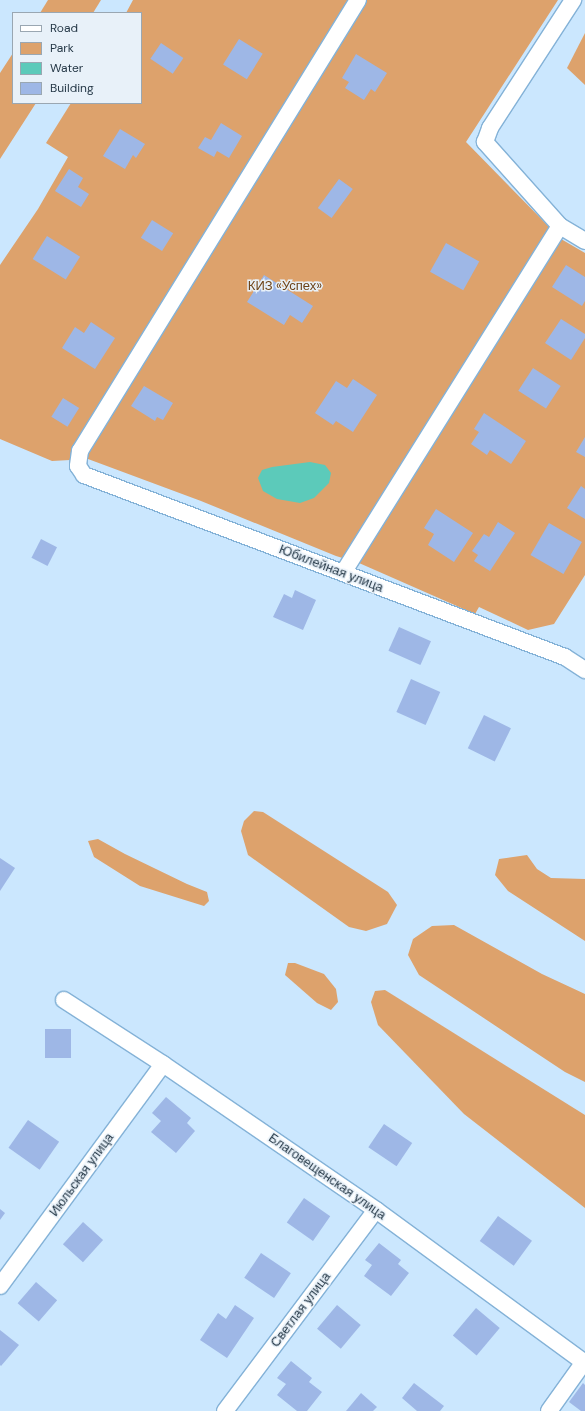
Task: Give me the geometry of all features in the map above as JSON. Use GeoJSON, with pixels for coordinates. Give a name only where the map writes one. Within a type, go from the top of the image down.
{"type":"FeatureCollection","features":[{"type":"Feature","properties":{"kind":"street","name":"Юбилейная улица"},"geometry":{"type":"LineString","coordinates":[[358,0],[80,451],[78,466],[84,475],[565,657],[585,670]]}},
{"type":"Feature","properties":{"kind":"street"},"geometry":{"type":"LineString","coordinates":[[573,0],[490,128],[486,142],[560,226],[585,241]]}},
{"type":"Feature","properties":{"kind":"street"},"geometry":{"type":"LineString","coordinates":[[343,574],[560,226]]}},
{"type":"Feature","properties":{"kind":"street","name":"Благовещенская улица"},"geometry":{"type":"LineString","coordinates":[[64,1000],[163,1064],[376,1210],[585,1362]]}},
{"type":"Feature","properties":{"kind":"street","name":"Июльская улица"},"geometry":{"type":"LineString","coordinates":[[0,1286],[163,1064]]}},
{"type":"Feature","properties":{"kind":"street","name":"Светлая улица"},"geometry":{"type":"LineString","coordinates":[[226,1411],[376,1210]]}},
{"type":"Feature","properties":{"kind":"street"},"geometry":{"type":"LineString","coordinates":[[549,1411],[585,1362]]}},
{"type":"Feature","properties":{"kind":"green space"},"geometry":{"type":"Polygon","coordinates":[[[48,0],[101,0],[94,12],[41,12],[48,0]]]}},
{"type":"Feature","properties":{"kind":"green space","name":"КИЗ «Успех»"},"geometry":{"type":"Polygon","coordinates":[[[133,0],[558,0],[466,142],[561,239],[585,253],[585,575],[554,624],[528,630],[479,607],[475,614],[359,563],[336,556],[201,501],[88,459],[52,461],[0,439],[0,265],[38,209],[68,157],[46,143],[70,104],[142,104],[142,12],[127,12],[133,0]]]}},
{"type":"Feature","properties":{"kind":"green space"},"geometry":{"type":"Polygon","coordinates":[[[585,33],[585,85],[567,68],[585,33]]]}},
{"type":"Feature","properties":{"kind":"green space"},"geometry":{"type":"Polygon","coordinates":[[[12,55],[12,104],[35,104],[0,159],[0,73],[12,55]]]}},
{"type":"Feature","properties":{"kind":"green space"},"geometry":{"type":"Polygon","coordinates":[[[254,811],[263,812],[388,892],[397,905],[387,924],[366,931],[349,927],[248,855],[241,831],[244,821],[254,811]]]}},
{"type":"Feature","properties":{"kind":"green space"},"geometry":{"type":"Polygon","coordinates":[[[98,839],[125,854],[207,892],[209,901],[204,906],[140,886],[94,857],[88,841],[98,839]]]}},
{"type":"Feature","properties":{"kind":"green space"},"geometry":{"type":"Polygon","coordinates":[[[527,855],[537,869],[551,878],[585,879],[585,941],[508,891],[495,875],[499,859],[527,855]]]}},
{"type":"Feature","properties":{"kind":"green space"},"geometry":{"type":"Polygon","coordinates":[[[454,925],[542,974],[585,994],[585,1082],[565,1072],[419,975],[408,955],[413,939],[432,926],[454,925]]]}},
{"type":"Feature","properties":{"kind":"green space"},"geometry":{"type":"Polygon","coordinates":[[[288,963],[295,963],[324,974],[336,989],[338,1002],[331,1010],[317,1003],[285,975],[288,963]]]}},
{"type":"Feature","properties":{"kind":"green space"},"geometry":{"type":"Polygon","coordinates":[[[385,990],[585,1115],[585,1208],[464,1114],[378,1025],[371,1002],[375,991],[385,990]]]}},
{"type":"Feature","properties":{"kind":"water"},"geometry":{"type":"Polygon","coordinates":[[[310,462],[325,465],[331,473],[329,483],[314,498],[300,503],[277,499],[263,491],[258,478],[262,470],[272,467],[310,462]]]}},
{"type":"Feature","properties":{"kind":"building"},"geometry":{"type":"Polygon","coordinates":[[[239,39],[263,54],[247,79],[223,64],[239,39]]]}},
{"type":"Feature","properties":{"kind":"building"},"geometry":{"type":"Polygon","coordinates":[[[161,43],[183,58],[173,74],[150,59],[161,43]]]}},
{"type":"Feature","properties":{"kind":"building"},"geometry":{"type":"Polygon","coordinates":[[[356,54],[387,73],[375,92],[371,89],[364,100],[345,88],[349,82],[342,78],[356,54]]]}},
{"type":"Feature","properties":{"kind":"building"},"geometry":{"type":"Polygon","coordinates":[[[221,123],[242,136],[229,158],[217,151],[214,157],[198,148],[205,137],[211,140],[221,123]]]}},
{"type":"Feature","properties":{"kind":"building"},"geometry":{"type":"Polygon","coordinates":[[[120,129],[145,144],[136,158],[133,155],[125,169],[103,156],[120,129]]]}},
{"type":"Feature","properties":{"kind":"building"},"geometry":{"type":"Polygon","coordinates":[[[69,169],[83,178],[78,187],[89,194],[81,207],[55,191],[69,169]]]}},
{"type":"Feature","properties":{"kind":"building"},"geometry":{"type":"Polygon","coordinates":[[[339,179],[353,189],[332,218],[318,208],[339,179]]]}},
{"type":"Feature","properties":{"kind":"building"},"geometry":{"type":"Polygon","coordinates":[[[152,220],[173,233],[162,251],[141,238],[152,220]]]}},
{"type":"Feature","properties":{"kind":"building"},"geometry":{"type":"Polygon","coordinates":[[[47,236],[80,257],[66,280],[33,259],[47,236]]]}},
{"type":"Feature","properties":{"kind":"building"},"geometry":{"type":"Polygon","coordinates":[[[446,243],[479,261],[463,290],[430,272],[446,243]]]}},
{"type":"Feature","properties":{"kind":"building"},"geometry":{"type":"Polygon","coordinates":[[[566,265],[585,277],[585,301],[582,306],[552,287],[566,265]]]}},
{"type":"Feature","properties":{"kind":"building"},"geometry":{"type":"Polygon","coordinates":[[[264,275],[313,306],[302,323],[290,315],[284,325],[247,302],[264,275]]]}},
{"type":"Feature","properties":{"kind":"building"},"geometry":{"type":"Polygon","coordinates":[[[561,319],[585,334],[585,338],[571,360],[545,343],[561,319]]]}},
{"type":"Feature","properties":{"kind":"building"},"geometry":{"type":"Polygon","coordinates":[[[91,322],[115,338],[95,369],[62,348],[75,327],[84,333],[91,322]]]}},
{"type":"Feature","properties":{"kind":"building"},"geometry":{"type":"Polygon","coordinates":[[[533,368],[561,386],[546,409],[518,391],[533,368]]]}},
{"type":"Feature","properties":{"kind":"building"},"geometry":{"type":"Polygon","coordinates":[[[353,379],[377,395],[353,432],[336,421],[333,425],[315,413],[336,381],[347,388],[353,379]]]}},
{"type":"Feature","properties":{"kind":"building"},"geometry":{"type":"Polygon","coordinates":[[[144,386],[173,403],[163,420],[157,417],[155,421],[131,406],[144,386]]]}},
{"type":"Feature","properties":{"kind":"building"},"geometry":{"type":"Polygon","coordinates":[[[63,398],[79,408],[67,427],[51,417],[63,398]]]}},
{"type":"Feature","properties":{"kind":"building"},"geometry":{"type":"Polygon","coordinates":[[[484,413],[526,441],[511,464],[490,450],[487,455],[471,444],[479,432],[474,429],[484,413]]]}},
{"type":"Feature","properties":{"kind":"building"},"geometry":{"type":"Polygon","coordinates":[[[585,437],[585,457],[576,452],[585,437]]]}},
{"type":"Feature","properties":{"kind":"building"},"geometry":{"type":"Polygon","coordinates":[[[581,486],[585,489],[585,519],[567,508],[581,486]]]}},
{"type":"Feature","properties":{"kind":"building"},"geometry":{"type":"Polygon","coordinates":[[[436,509],[473,533],[454,562],[428,545],[434,534],[424,528],[436,509]]]}},
{"type":"Feature","properties":{"kind":"building"},"geometry":{"type":"Polygon","coordinates":[[[498,522],[515,533],[490,571],[474,561],[478,555],[472,551],[484,534],[489,537],[498,522]]]}},
{"type":"Feature","properties":{"kind":"building"},"geometry":{"type":"Polygon","coordinates":[[[549,523],[582,542],[563,574],[530,555],[549,523]]]}},
{"type":"Feature","properties":{"kind":"building"},"geometry":{"type":"Polygon","coordinates":[[[41,539],[57,547],[48,566],[31,558],[41,539]]]}},
{"type":"Feature","properties":{"kind":"building"},"geometry":{"type":"Polygon","coordinates":[[[295,590],[316,600],[303,630],[273,617],[284,594],[292,598],[295,590]]]}},
{"type":"Feature","properties":{"kind":"building"},"geometry":{"type":"Polygon","coordinates":[[[399,627],[431,641],[420,665],[388,651],[399,627]]]}},
{"type":"Feature","properties":{"kind":"building"},"geometry":{"type":"Polygon","coordinates":[[[411,679],[440,692],[426,725],[396,712],[411,679]]]}},
{"type":"Feature","properties":{"kind":"building"},"geometry":{"type":"Polygon","coordinates":[[[484,715],[511,728],[495,761],[468,748],[484,715]]]}},
{"type":"Feature","properties":{"kind":"building"},"geometry":{"type":"Polygon","coordinates":[[[0,858],[15,868],[0,891],[0,858]]]}},
{"type":"Feature","properties":{"kind":"building"},"geometry":{"type":"Polygon","coordinates":[[[45,1029],[71,1029],[71,1058],[45,1058],[45,1029]]]}},
{"type":"Feature","properties":{"kind":"building"},"geometry":{"type":"Polygon","coordinates":[[[166,1097],[191,1118],[187,1123],[195,1131],[176,1153],[151,1132],[161,1121],[152,1113],[166,1097]]]}},
{"type":"Feature","properties":{"kind":"building"},"geometry":{"type":"Polygon","coordinates":[[[28,1120],[59,1142],[40,1170],[8,1148],[28,1120]]]}},
{"type":"Feature","properties":{"kind":"building"},"geometry":{"type":"Polygon","coordinates":[[[384,1124],[412,1143],[397,1166],[368,1147],[384,1124]]]}},
{"type":"Feature","properties":{"kind":"building"},"geometry":{"type":"Polygon","coordinates":[[[304,1198],[330,1216],[313,1241],[287,1223],[304,1198]]]}},
{"type":"Feature","properties":{"kind":"building"},"geometry":{"type":"Polygon","coordinates":[[[0,1209],[5,1213],[0,1220],[0,1209]]]}},
{"type":"Feature","properties":{"kind":"building"},"geometry":{"type":"Polygon","coordinates":[[[498,1216],[532,1241],[514,1266],[480,1241],[498,1216]]]}},
{"type":"Feature","properties":{"kind":"building"},"geometry":{"type":"Polygon","coordinates":[[[83,1222],[103,1240],[83,1262],[63,1244],[83,1222]]]}},
{"type":"Feature","properties":{"kind":"building"},"geometry":{"type":"Polygon","coordinates":[[[379,1243],[401,1260],[398,1264],[409,1273],[391,1296],[364,1276],[372,1265],[365,1260],[379,1243]]]}},
{"type":"Feature","properties":{"kind":"building"},"geometry":{"type":"Polygon","coordinates":[[[261,1253],[291,1273],[274,1298],[244,1278],[261,1253]]]}},
{"type":"Feature","properties":{"kind":"building"},"geometry":{"type":"Polygon","coordinates":[[[36,1282],[57,1300],[39,1322],[18,1303],[36,1282]]]}},
{"type":"Feature","properties":{"kind":"building"},"geometry":{"type":"Polygon","coordinates":[[[235,1305],[254,1318],[227,1358],[200,1340],[218,1313],[226,1319],[235,1305]]]}},
{"type":"Feature","properties":{"kind":"building"},"geometry":{"type":"Polygon","coordinates":[[[337,1305],[361,1325],[341,1349],[317,1329],[337,1305]]]}},
{"type":"Feature","properties":{"kind":"building"},"geometry":{"type":"Polygon","coordinates":[[[476,1308],[500,1328],[477,1356],[453,1336],[476,1308]]]}},
{"type":"Feature","properties":{"kind":"building"},"geometry":{"type":"Polygon","coordinates":[[[0,1330],[19,1345],[1,1366],[0,1365],[0,1330]]]}},
{"type":"Feature","properties":{"kind":"building"},"geometry":{"type":"Polygon","coordinates":[[[291,1361],[312,1378],[309,1382],[322,1392],[307,1411],[297,1411],[277,1395],[286,1384],[277,1378],[291,1361]]]}},
{"type":"Feature","properties":{"kind":"building"},"geometry":{"type":"Polygon","coordinates":[[[414,1383],[444,1406],[440,1411],[417,1411],[402,1398],[414,1383]]]}},
{"type":"Feature","properties":{"kind":"building"},"geometry":{"type":"Polygon","coordinates":[[[583,1383],[585,1385],[585,1411],[581,1411],[569,1402],[583,1383]]]}},
{"type":"Feature","properties":{"kind":"building"},"geometry":{"type":"Polygon","coordinates":[[[361,1393],[377,1407],[373,1411],[346,1411],[361,1393]]]}}]}
